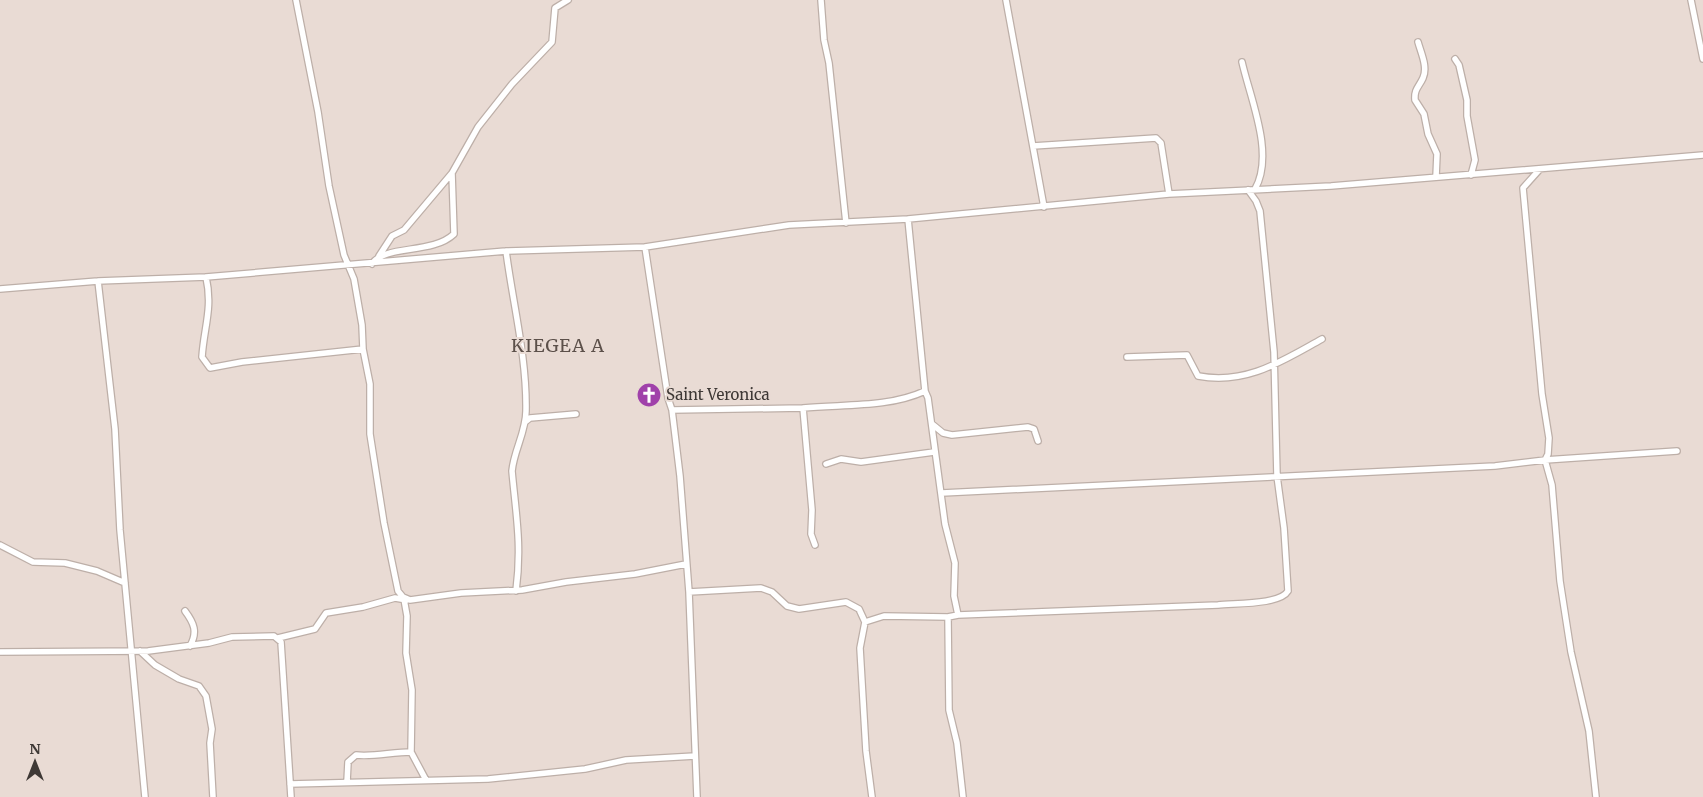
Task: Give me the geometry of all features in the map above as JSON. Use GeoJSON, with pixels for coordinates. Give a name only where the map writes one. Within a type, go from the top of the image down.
{"type":"FeatureCollection","features":[{"type":"Feature","properties":{"kind":"street"},"geometry":{"type":"LineString","coordinates":[[296,0],[318,112],[329,186],[347,266],[354,280],[362,325],[363,349],[370,384],[370,434],[384,523],[398,591],[407,600],[406,654],[412,690],[411,752],[426,780]]}},
{"type":"Feature","properties":{"kind":"street"},"geometry":{"type":"LineString","coordinates":[[372,264],[392,236],[404,230],[452,173],[484,120],[512,84],[552,42],[555,8],[568,0]]}},
{"type":"Feature","properties":{"kind":"street"},"geometry":{"type":"LineString","coordinates":[[821,0],[846,223]]}},
{"type":"Feature","properties":{"kind":"street"},"geometry":{"type":"LineString","coordinates":[[1006,0],[1044,207]]}},
{"type":"Feature","properties":{"kind":"street"},"geometry":{"type":"LineString","coordinates":[[1691,0],[1703,58]]}},
{"type":"Feature","properties":{"kind":"street"},"geometry":{"type":"LineString","coordinates":[[1418,42],[1425,69],[1423,78],[1417,86],[1415,100],[1424,114],[1428,134],[1437,154],[1436,177]]}},
{"type":"Feature","properties":{"kind":"street"},"geometry":{"type":"LineString","coordinates":[[1455,59],[1459,64],[1467,100],[1467,116],[1475,160],[1471,175]]}},
{"type":"Feature","properties":{"kind":"street"},"geometry":{"type":"LineString","coordinates":[[1242,62],[1256,111],[1263,170],[1255,189]]}},
{"type":"Feature","properties":{"kind":"street"},"geometry":{"type":"LineString","coordinates":[[1033,146],[1156,138],[1161,143],[1169,194]]}},
{"type":"Feature","properties":{"kind":"street"},"geometry":{"type":"LineString","coordinates":[[0,289],[98,281],[206,278],[506,251],[645,247],[789,225],[908,219],[1169,194],[1330,186],[1703,155]]}},
{"type":"Feature","properties":{"kind":"street"},"geometry":{"type":"LineString","coordinates":[[1540,169],[1523,188],[1542,394],[1548,438],[1548,454],[1545,460],[1552,485],[1560,581],[1571,652],[1589,731],[1596,797]]}},
{"type":"Feature","properties":{"kind":"street"},"geometry":{"type":"LineString","coordinates":[[379,256],[438,245],[454,234],[452,173]]}},
{"type":"Feature","properties":{"kind":"street"},"geometry":{"type":"LineString","coordinates":[[865,622],[884,616],[948,617],[958,615],[1218,605],[1280,598],[1288,591],[1278,476],[1274,365],[1260,211],[1248,190]]}},
{"type":"Feature","properties":{"kind":"street"},"geometry":{"type":"LineString","coordinates":[[908,219],[925,391],[932,424],[934,452],[942,493],[945,524],[955,563],[954,596],[958,615]]}},
{"type":"Feature","properties":{"kind":"street"},"geometry":{"type":"LineString","coordinates":[[645,247],[668,398],[672,410],[680,476],[689,592],[697,797]]}},
{"type":"Feature","properties":{"kind":"street"},"geometry":{"type":"LineString","coordinates":[[506,251],[525,379],[525,422],[513,459],[512,471],[520,543],[520,563],[516,591]]}},
{"type":"Feature","properties":{"kind":"street"},"geometry":{"type":"LineString","coordinates":[[206,278],[210,295],[209,318],[202,357],[210,368],[224,367],[242,362],[363,349]]}},
{"type":"Feature","properties":{"kind":"street"},"geometry":{"type":"LineString","coordinates":[[98,281],[116,429],[120,530],[145,797]]}},
{"type":"Feature","properties":{"kind":"street"},"geometry":{"type":"LineString","coordinates":[[1127,357],[1187,356],[1198,376],[1219,380],[1264,371],[1322,339]]}},
{"type":"Feature","properties":{"kind":"street"},"geometry":{"type":"LineString","coordinates":[[672,410],[803,408],[893,401],[909,398],[925,391]]}},
{"type":"Feature","properties":{"kind":"street"},"geometry":{"type":"LineString","coordinates":[[803,408],[812,510],[811,534],[815,546]]}},
{"type":"Feature","properties":{"kind":"street"},"geometry":{"type":"LineString","coordinates":[[525,422],[530,418],[576,414]]}},
{"type":"Feature","properties":{"kind":"street"},"geometry":{"type":"LineString","coordinates":[[932,424],[943,433],[952,435],[1028,427],[1034,429],[1038,441]]}},
{"type":"Feature","properties":{"kind":"street"},"geometry":{"type":"LineString","coordinates":[[942,493],[1495,466],[1545,460],[1677,451]]}},
{"type":"Feature","properties":{"kind":"street"},"geometry":{"type":"LineString","coordinates":[[826,464],[840,459],[861,462],[934,452]]}},
{"type":"Feature","properties":{"kind":"street"},"geometry":{"type":"LineString","coordinates":[[0,545],[33,562],[65,563],[97,571],[125,583]]}},
{"type":"Feature","properties":{"kind":"street"},"geometry":{"type":"LineString","coordinates":[[0,652],[140,651],[190,646],[253,635],[278,638],[315,629],[326,613],[395,598],[407,600],[461,593],[516,591],[566,582],[635,574],[686,564]]}},
{"type":"Feature","properties":{"kind":"street"},"geometry":{"type":"LineString","coordinates":[[689,592],[761,588],[772,592],[787,606],[799,610],[846,602],[859,610],[865,622],[860,648],[866,751],[872,797]]}},
{"type":"Feature","properties":{"kind":"street"},"geometry":{"type":"LineString","coordinates":[[185,611],[196,636],[190,646]]}},
{"type":"Feature","properties":{"kind":"street"},"geometry":{"type":"LineString","coordinates":[[948,617],[949,710],[957,743],[963,797]]}},
{"type":"Feature","properties":{"kind":"street"},"geometry":{"type":"LineString","coordinates":[[278,638],[281,642],[291,797]]}},
{"type":"Feature","properties":{"kind":"street"},"geometry":{"type":"LineString","coordinates":[[140,651],[155,665],[179,679],[199,686],[206,696],[212,729],[210,743],[213,797]]}},
{"type":"Feature","properties":{"kind":"street"},"geometry":{"type":"LineString","coordinates":[[347,782],[348,762],[356,756],[411,752]]}},
{"type":"Feature","properties":{"kind":"street"},"geometry":{"type":"LineString","coordinates":[[290,784],[488,779],[585,769],[626,760],[695,756]]}},
{"type":"Feature","properties":{"kind":"place","name":"Saint Veronica"},"geometry":{"type":"Point","coordinates":[649,395]}},
{"type":"Feature","properties":{"kind":"district","name":"KIEGEA A"},"geometry":{"type":"Point","coordinates":[558,346]}}]}
